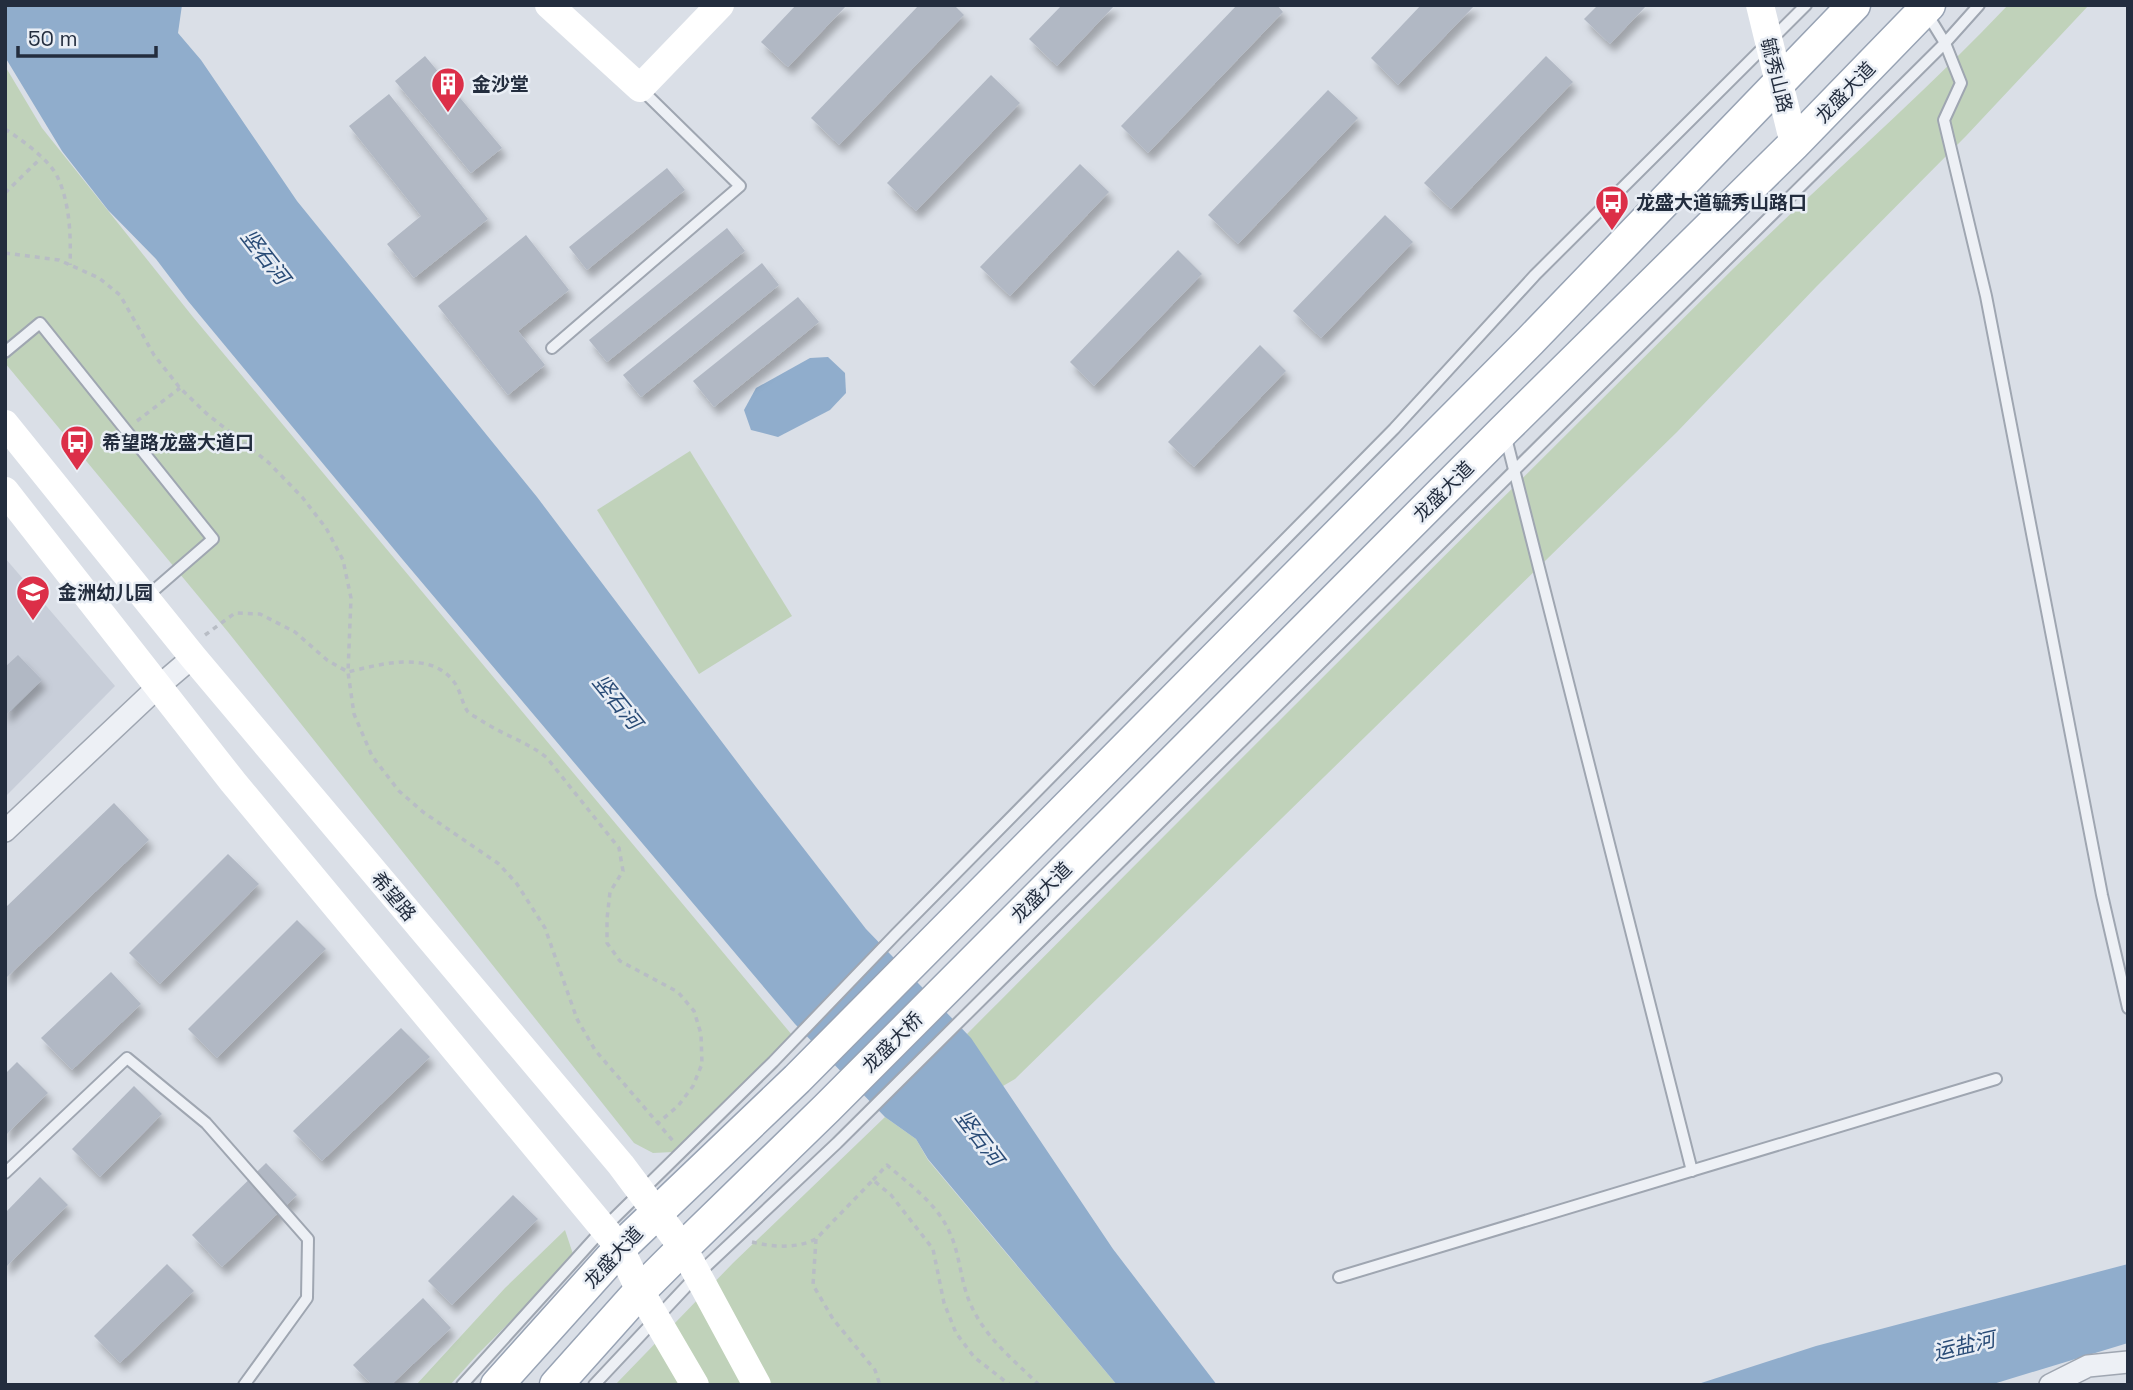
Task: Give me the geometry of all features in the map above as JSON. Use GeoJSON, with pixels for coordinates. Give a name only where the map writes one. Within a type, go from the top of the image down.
{"type":"FeatureCollection","features":[{"type":"Feature","properties":{"kind":"main road"},"geometry":{"type":"LineString","coordinates":[[550,5],[640,88],[720,5]]}},
{"type":"Feature","properties":{"kind":"main road","name":"毓秀山路"},"geometry":{"type":"LineString","coordinates":[[1760,5],[1794,144]]}},
{"type":"Feature","properties":{"kind":"main road"},"geometry":{"type":"LineString","coordinates":[[785,1070],[924,949],[1530,341],[1854,5]]}},
{"type":"Feature","properties":{"kind":"main road","name":"龙盛大道"},"geometry":{"type":"LineString","coordinates":[[956,977],[1794,144],[1926,8]]}},
{"type":"Feature","properties":{"kind":"main road","name":"希望路"},"geometry":{"type":"LineString","coordinates":[[5,424],[189,653],[649,1202],[690,1261],[757,1385]]}},
{"type":"Feature","properties":{"kind":"main road"},"geometry":{"type":"LineString","coordinates":[[5,491],[233,782],[612,1238],[695,1385]]}},
{"type":"Feature","properties":{"kind":"main road","name":"龙盛大桥"},"geometry":{"type":"LineString","coordinates":[[690,1261],[827,1108],[956,977]]}},
{"type":"Feature","properties":{"kind":"main road","name":"龙盛大道"},"geometry":{"type":"LineString","coordinates":[[497,1385],[612,1238],[785,1070]]}},
{"type":"Feature","properties":{"kind":"main road"},"geometry":{"type":"LineString","coordinates":[[556,1385],[640,1291],[690,1261]]}},
{"type":"Feature","properties":{"kind":"street"},"geometry":{"type":"LineString","coordinates":[[5,831],[159,686],[189,653]]}},
{"type":"Feature","properties":{"kind":"street"},"geometry":{"type":"LineString","coordinates":[[2050,1385],[2088,1366],[2128,1362]]}},
{"type":"Feature","properties":{"kind":"lane"},"geometry":{"type":"LineString","coordinates":[[649,1202],[683,1152],[785,1070],[896,934],[1394,429],[1535,275],[1806,5]]}},
{"type":"Feature","properties":{"kind":"lane"},"geometry":{"type":"LineString","coordinates":[[594,1385],[657,1318],[690,1261],[736,1238],[837,1143],[1945,43],[1979,5]]}},
{"type":"Feature","properties":{"kind":"lane"},"geometry":{"type":"LineString","coordinates":[[1926,8],[1945,43],[1961,83],[1944,120],[1986,296],[2102,895],[2128,1008]]}},
{"type":"Feature","properties":{"kind":"lane"},"geometry":{"type":"LineString","coordinates":[[552,348],[740,186],[640,88]]}},
{"type":"Feature","properties":{"kind":"lane"},"geometry":{"type":"LineString","coordinates":[[5,352],[40,323],[213,539],[145,598]]}},
{"type":"Feature","properties":{"kind":"lane"},"geometry":{"type":"LineString","coordinates":[[1504,430],[1692,1171]]}},
{"type":"Feature","properties":{"kind":"lane"},"geometry":{"type":"LineString","coordinates":[[5,1173],[127,1058],[206,1123],[308,1239],[307,1298],[243,1385]]}},
{"type":"Feature","properties":{"kind":"lane"},"geometry":{"type":"LineString","coordinates":[[1339,1277],[1996,1079]]}},
{"type":"Feature","properties":{"kind":"lane"},"geometry":{"type":"LineString","coordinates":[[462,1385],[612,1238]]}},
{"type":"Feature","properties":{"kind":"path"},"geometry":{"type":"LineString","coordinates":[[5,130],[41,158],[57,175],[66,201],[71,265]]}},
{"type":"Feature","properties":{"kind":"path"},"geometry":{"type":"LineString","coordinates":[[5,193],[41,158]]}},
{"type":"Feature","properties":{"kind":"path"},"geometry":{"type":"LineString","coordinates":[[5,253],[59,260],[99,278],[120,295],[154,355],[180,387],[207,414],[268,462],[302,497],[326,528],[343,560],[351,598],[348,672],[354,714],[372,756],[399,791],[423,812],[499,864],[517,884],[545,928],[576,1019],[595,1050],[683,1152]]}},
{"type":"Feature","properties":{"kind":"path"},"geometry":{"type":"LineString","coordinates":[[126,430],[180,387]]}},
{"type":"Feature","properties":{"kind":"path"},"geometry":{"type":"LineString","coordinates":[[189,653],[235,613],[260,614],[295,632],[327,660],[348,672],[380,664],[413,662],[439,669],[454,682],[468,712],[500,733],[536,749],[547,758],[619,848],[623,871],[610,892],[607,943],[620,961],[678,992],[694,1011],[701,1034],[702,1064],[693,1086],[678,1106],[658,1123]]}},
{"type":"Feature","properties":{"kind":"path"},"geometry":{"type":"LineString","coordinates":[[736,1238],[771,1246],[804,1245],[816,1239],[887,1165],[937,1211],[950,1232],[970,1304],[990,1337],[1039,1385]]}},
{"type":"Feature","properties":{"kind":"path"},"geometry":{"type":"LineString","coordinates":[[873,1180],[891,1195],[933,1249],[944,1303],[956,1333],[974,1357],[1010,1385]]}},
{"type":"Feature","properties":{"kind":"path"},"geometry":{"type":"LineString","coordinates":[[816,1239],[813,1285],[833,1319],[875,1370],[880,1385]]}},
{"type":"Feature","properties":{"kind":"shaded area","name":"金洲幼儿园"},"geometry":{"type":"Polygon","coordinates":[[[5,558],[115,686],[5,797],[5,558]]]}},
{"type":"Feature","properties":{"kind":"green space"},"geometry":{"type":"Polygon","coordinates":[[[2008,5],[2089,5],[1966,136],[1677,432],[1015,1079],[1003,1086],[967,1034],[1732,270],[1941,73],[2008,5]]]}},
{"type":"Feature","properties":{"kind":"green space"},"geometry":{"type":"Polygon","coordinates":[[[5,66],[42,128],[193,317],[792,1035],[673,1152],[653,1153],[634,1143],[228,632],[5,363],[5,66]]]}},
{"type":"Feature","properties":{"kind":"green space"},"geometry":{"type":"Polygon","coordinates":[[[690,451],[792,616],[699,674],[597,510],[690,451]]]}},
{"type":"Feature","properties":{"kind":"green space"},"geometry":{"type":"Polygon","coordinates":[[[885,1117],[916,1139],[928,1160],[1117,1385],[615,1385],[733,1263],[885,1117]]]}},
{"type":"Feature","properties":{"kind":"green space"},"geometry":{"type":"Polygon","coordinates":[[[565,1230],[574,1257],[450,1385],[416,1385],[505,1288],[565,1230]]]}},
{"type":"Feature","properties":{"kind":"water","name":"竖石河"},"geometry":{"type":"Polygon","coordinates":[[[5,5],[182,5],[178,33],[201,60],[297,201],[537,497],[866,929],[971,1038],[1113,1249],[1217,1385],[1117,1385],[928,1159],[916,1139],[885,1117],[795,1024],[403,560],[156,259],[108,210],[62,151],[5,57],[5,5]]]}},
{"type":"Feature","properties":{"kind":"water"},"geometry":{"type":"Polygon","coordinates":[[[828,357],[845,373],[846,393],[830,410],[778,437],[751,430],[744,410],[756,388],[810,358],[828,357]]]}},
{"type":"Feature","properties":{"kind":"water","name":"运盐河"},"geometry":{"type":"Polygon","coordinates":[[[2128,1264],[2128,1343],[1990,1385],[1695,1385],[1816,1346],[2128,1264]]]}},
{"type":"Feature","properties":{"kind":"building"},"geometry":{"type":"Polygon","coordinates":[[[796,5],[847,5],[788,67],[761,42],[796,5]]]}},
{"type":"Feature","properties":{"kind":"building"},"geometry":{"type":"Polygon","coordinates":[[[919,5],[954,5],[964,15],[839,145],[811,118],[919,5]]]}},
{"type":"Feature","properties":{"kind":"building"},"geometry":{"type":"Polygon","coordinates":[[[1062,5],[1115,5],[1057,66],[1029,39],[1062,5]]]}},
{"type":"Feature","properties":{"kind":"building"},"geometry":{"type":"Polygon","coordinates":[[[1237,5],[1277,5],[1283,12],[1148,153],[1121,126],[1237,5]]]}},
{"type":"Feature","properties":{"kind":"building"},"geometry":{"type":"Polygon","coordinates":[[[1421,5],[1475,5],[1398,85],[1371,58],[1421,5]]]}},
{"type":"Feature","properties":{"kind":"building"},"geometry":{"type":"Polygon","coordinates":[[[1598,5],[1647,5],[1610,44],[1584,19],[1598,5]]]}},
{"type":"Feature","properties":{"kind":"building","name":"金沙堂"},"geometry":{"type":"Polygon","coordinates":[[[425,56],[502,148],[471,173],[395,81],[425,56]]]}},
{"type":"Feature","properties":{"kind":"building"},"geometry":{"type":"Polygon","coordinates":[[[1546,56],[1573,82],[1451,209],[1424,183],[1546,56]]]}},
{"type":"Feature","properties":{"kind":"building"},"geometry":{"type":"Polygon","coordinates":[[[991,75],[1020,103],[916,211],[887,183],[991,75]]]}},
{"type":"Feature","properties":{"kind":"building"},"geometry":{"type":"Polygon","coordinates":[[[1328,90],[1358,118],[1238,244],[1208,215],[1328,90]]]}},
{"type":"Feature","properties":{"kind":"building"},"geometry":{"type":"Polygon","coordinates":[[[389,94],[488,219],[414,278],[387,244],[421,216],[349,126],[389,94]]]}},
{"type":"Feature","properties":{"kind":"building"},"geometry":{"type":"Polygon","coordinates":[[[1080,164],[1109,192],[1010,296],[980,267],[1080,164]]]}},
{"type":"Feature","properties":{"kind":"building"},"geometry":{"type":"Polygon","coordinates":[[[667,168],[685,190],[587,270],[569,247],[667,168]]]}},
{"type":"Feature","properties":{"kind":"building"},"geometry":{"type":"Polygon","coordinates":[[[1385,215],[1413,242],[1321,338],[1293,311],[1385,215]]]}},
{"type":"Feature","properties":{"kind":"building"},"geometry":{"type":"Polygon","coordinates":[[[727,228],[745,251],[607,362],[589,340],[727,228]]]}},
{"type":"Feature","properties":{"kind":"building"},"geometry":{"type":"Polygon","coordinates":[[[526,235],[569,290],[518,331],[545,365],[508,395],[438,306],[526,235]]]}},
{"type":"Feature","properties":{"kind":"building"},"geometry":{"type":"Polygon","coordinates":[[[1178,250],[1202,274],[1094,386],[1070,362],[1178,250]]]}},
{"type":"Feature","properties":{"kind":"building"},"geometry":{"type":"Polygon","coordinates":[[[762,263],[779,285],[641,397],[623,375],[762,263]]]}},
{"type":"Feature","properties":{"kind":"building"},"geometry":{"type":"Polygon","coordinates":[[[798,297],[819,322],[714,407],[693,381],[798,297]]]}},
{"type":"Feature","properties":{"kind":"building"},"geometry":{"type":"Polygon","coordinates":[[[1260,345],[1286,371],[1194,467],[1168,442],[1260,345]]]}},
{"type":"Feature","properties":{"kind":"building"},"geometry":{"type":"Polygon","coordinates":[[[18,655],[42,680],[5,716],[5,667],[18,655]]]}},
{"type":"Feature","properties":{"kind":"building"},"geometry":{"type":"Polygon","coordinates":[[[114,803],[149,840],[5,979],[5,908],[114,803]]]}},
{"type":"Feature","properties":{"kind":"building"},"geometry":{"type":"Polygon","coordinates":[[[228,854],[259,884],[160,984],[129,953],[228,854]]]}},
{"type":"Feature","properties":{"kind":"building"},"geometry":{"type":"Polygon","coordinates":[[[297,920],[326,949],[217,1058],[188,1029],[297,920]]]}},
{"type":"Feature","properties":{"kind":"building"},"geometry":{"type":"Polygon","coordinates":[[[111,972],[141,1004],[72,1070],[41,1038],[111,972]]]}},
{"type":"Feature","properties":{"kind":"building"},"geometry":{"type":"Polygon","coordinates":[[[401,1028],[430,1057],[322,1161],[293,1131],[401,1028]]]}},
{"type":"Feature","properties":{"kind":"building"},"geometry":{"type":"Polygon","coordinates":[[[17,1062],[48,1093],[5,1136],[5,1074],[17,1062]]]}},
{"type":"Feature","properties":{"kind":"building"},"geometry":{"type":"Polygon","coordinates":[[[134,1086],[162,1114],[100,1177],[72,1149],[134,1086]]]}},
{"type":"Feature","properties":{"kind":"building"},"geometry":{"type":"Polygon","coordinates":[[[266,1163],[297,1195],[222,1267],[192,1235],[266,1163]]]}},
{"type":"Feature","properties":{"kind":"building"},"geometry":{"type":"Polygon","coordinates":[[[40,1177],[68,1205],[5,1268],[5,1213],[40,1177]]]}},
{"type":"Feature","properties":{"kind":"building"},"geometry":{"type":"Polygon","coordinates":[[[513,1195],[538,1219],[452,1305],[428,1281],[513,1195]]]}},
{"type":"Feature","properties":{"kind":"building"},"geometry":{"type":"Polygon","coordinates":[[[167,1264],[194,1291],[120,1363],[94,1336],[167,1264]]]}},
{"type":"Feature","properties":{"kind":"building"},"geometry":{"type":"Polygon","coordinates":[[[423,1298],[451,1328],[391,1385],[372,1385],[353,1365],[423,1298]]]}},
{"type":"Feature","properties":{"kind":"place","name":"金沙堂"},"geometry":{"type":"Point","coordinates":[448,114]}},
{"type":"Feature","properties":{"kind":"place","name":"龙盛大道毓秀山路口"},"geometry":{"type":"Point","coordinates":[1612,232]}},
{"type":"Feature","properties":{"kind":"place","name":"希望路龙盛大道口"},"geometry":{"type":"Point","coordinates":[77,472]}},
{"type":"Feature","properties":{"kind":"place","name":"金洲幼儿园"},"geometry":{"type":"Point","coordinates":[33,622]}}]}
